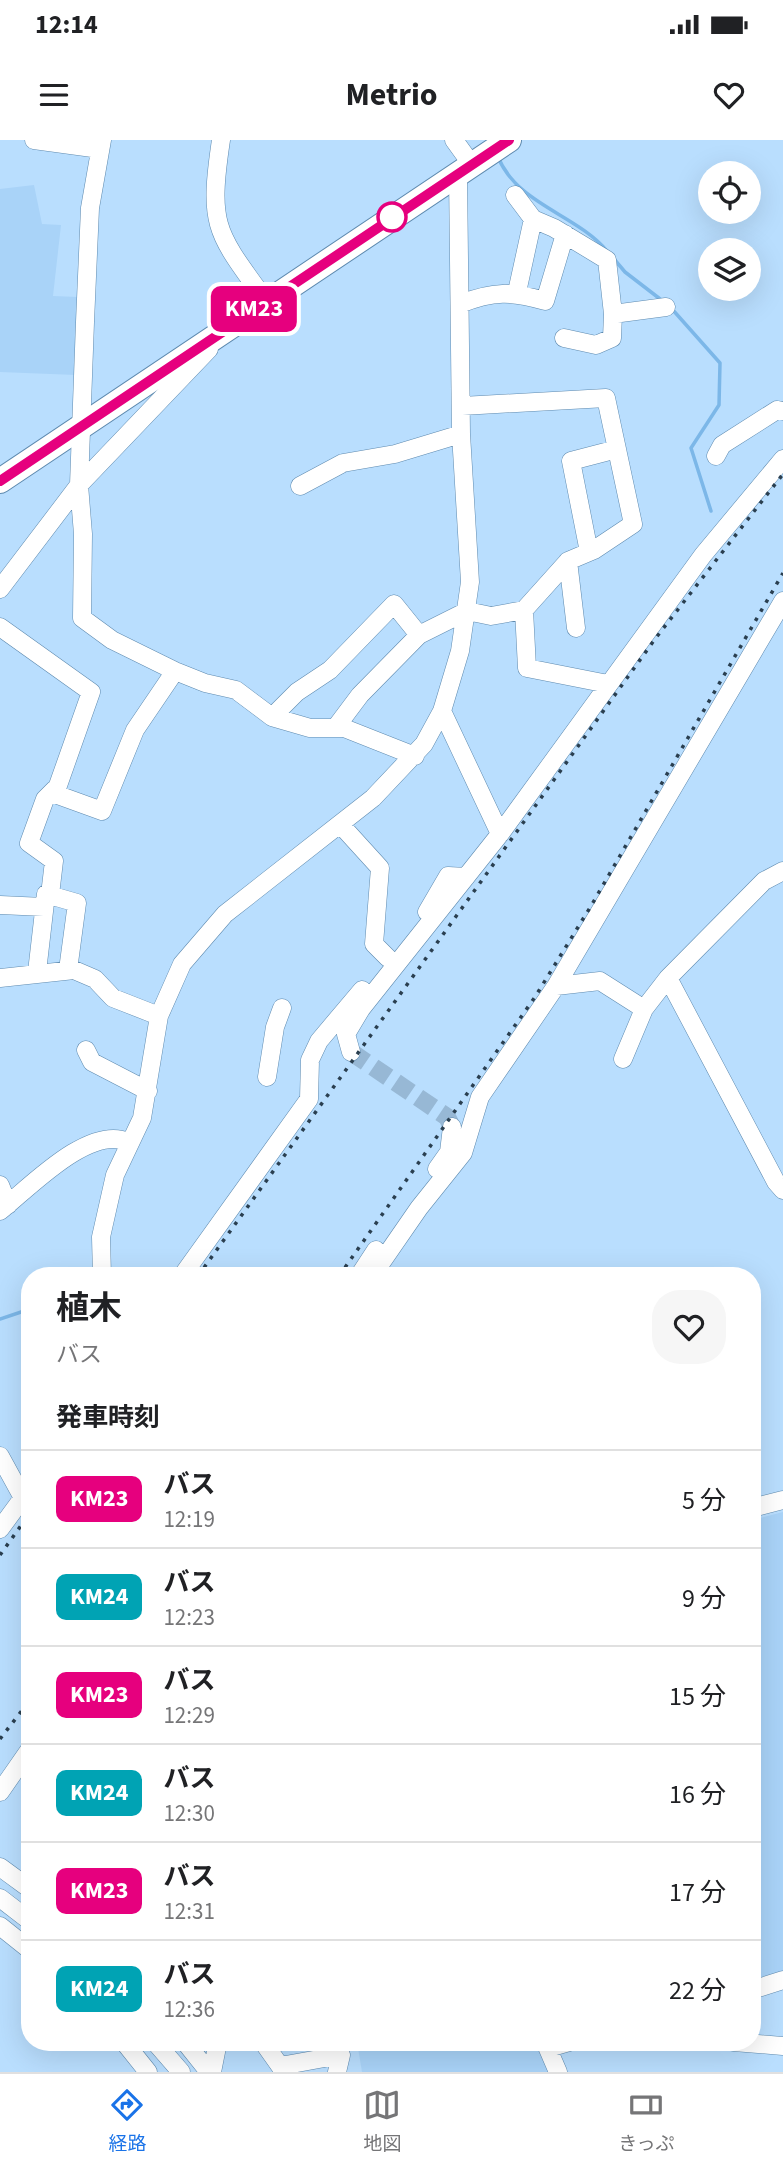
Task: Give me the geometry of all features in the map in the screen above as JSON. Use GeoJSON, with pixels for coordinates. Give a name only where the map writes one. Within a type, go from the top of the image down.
{"type":"FeatureCollection","features":[{"type":"Feature","properties":{"kind":"highway"},"geometry":{"type":"LineString","coordinates":[[0,481],[486,155]]}},
{"type":"Feature","properties":{"kind":"street"},"geometry":{"type":"LineString","coordinates":[[34,140],[101,145],[90,208],[79,485],[83,534],[82,618],[111,640],[175,671],[205,683],[236,690],[272,717],[310,728],[336,727],[415,756]]}},
{"type":"Feature","properties":{"kind":"street"},"geometry":{"type":"LineString","coordinates":[[221,140],[214,191],[218,226],[226,246],[266,301]]}},
{"type":"Feature","properties":{"kind":"street"},"geometry":{"type":"LineString","coordinates":[[102,1267],[102,1228],[115,1175],[128,1142],[142,1118],[159,1016],[182,964],[225,914],[373,799],[415,756],[442,712],[467,611],[470,582],[461,434],[460,304],[486,155],[454,140]]}},
{"type":"Feature","properties":{"kind":"street"},"geometry":{"type":"LineString","coordinates":[[515,195],[533,219],[565,234],[607,260],[613,314],[612,338],[596,345],[564,338]]}},
{"type":"Feature","properties":{"kind":"street"},"geometry":{"type":"LineString","coordinates":[[517,292],[533,219]]}},
{"type":"Feature","properties":{"kind":"street"},"geometry":{"type":"LineString","coordinates":[[460,304],[482,295],[517,292],[545,301],[565,234]]}},
{"type":"Feature","properties":{"kind":"street"},"geometry":{"type":"LineString","coordinates":[[613,314],[666,307]]}},
{"type":"Feature","properties":{"kind":"street"},"geometry":{"type":"LineString","coordinates":[[0,589],[79,485],[236,322]]}},
{"type":"Feature","properties":{"kind":"street"},"geometry":{"type":"LineString","coordinates":[[336,727],[360,695],[419,635],[467,611],[491,615],[524,610],[568,561],[589,552],[633,524],[606,398],[462,406]]}},
{"type":"Feature","properties":{"kind":"street"},"geometry":{"type":"LineString","coordinates":[[716,456],[722,446],[777,410],[783,411]]}},
{"type":"Feature","properties":{"kind":"street"},"geometry":{"type":"LineString","coordinates":[[300,486],[344,463],[395,454],[461,434]]}},
{"type":"Feature","properties":{"kind":"street"},"geometry":{"type":"LineString","coordinates":[[589,552],[571,461],[617,449]]}},
{"type":"Feature","properties":{"kind":"street"},"geometry":{"type":"LineString","coordinates":[[351,1052],[346,1034],[351,1023],[500,834],[727,524],[783,459]]}},
{"type":"Feature","properties":{"kind":"street"},"geometry":{"type":"LineString","coordinates":[[568,561],[576,628]]}},
{"type":"Feature","properties":{"kind":"street"},"geometry":{"type":"LineString","coordinates":[[378,1267],[419,1208],[463,1153],[480,1097],[556,986],[783,601]]}},
{"type":"Feature","properties":{"kind":"street"},"geometry":{"type":"LineString","coordinates":[[272,717],[297,692],[330,670],[394,604],[419,635]]}},
{"type":"Feature","properties":{"kind":"street"},"geometry":{"type":"LineString","coordinates":[[524,610],[527,668],[608,684]]}},
{"type":"Feature","properties":{"kind":"street"},"geometry":{"type":"LineString","coordinates":[[0,627],[91,692],[55,789],[45,799],[29,843],[54,861],[37,972]]}},
{"type":"Feature","properties":{"kind":"street"},"geometry":{"type":"LineString","coordinates":[[55,789],[55,794],[102,811],[135,730],[175,671]]}},
{"type":"Feature","properties":{"kind":"street"},"geometry":{"type":"LineString","coordinates":[[442,712],[500,834]]}},
{"type":"Feature","properties":{"kind":"street"},"geometry":{"type":"LineString","coordinates":[[340,824],[380,869],[374,944],[388,958]]}},
{"type":"Feature","properties":{"kind":"street"},"geometry":{"type":"LineString","coordinates":[[623,1059],[644,1009],[668,978],[764,881],[783,871]]}},
{"type":"Feature","properties":{"kind":"street"},"geometry":{"type":"LineString","coordinates":[[188,1267],[309,1099],[310,1060],[319,1041],[427,911],[448,876],[466,877]]}},
{"type":"Feature","properties":{"kind":"street"},"geometry":{"type":"LineString","coordinates":[[0,905],[47,901],[77,903],[68,970]]}},
{"type":"Feature","properties":{"kind":"street"},"geometry":{"type":"LineString","coordinates":[[0,978],[68,970],[95,979],[113,998],[159,1016]]}},
{"type":"Feature","properties":{"kind":"street"},"geometry":{"type":"LineString","coordinates":[[668,978],[776,1182],[783,1189]]}},
{"type":"Feature","properties":{"kind":"street"},"geometry":{"type":"LineString","coordinates":[[556,986],[600,981],[644,1009]]}},
{"type":"Feature","properties":{"kind":"street"},"geometry":{"type":"LineString","coordinates":[[267,1077],[275,1027],[282,1008]]}},
{"type":"Feature","properties":{"kind":"street"},"geometry":{"type":"LineString","coordinates":[[86,1050],[92,1062],[148,1091]]}},
{"type":"Feature","properties":{"kind":"street"},"geometry":{"type":"LineString","coordinates":[[362,1267],[449,1152],[452,1127]]}},
{"type":"Feature","properties":{"kind":"street"},"geometry":{"type":"LineString","coordinates":[[0,1185],[4,1208],[66,1157],[113,1139],[128,1142]]}},
{"type":"Feature","properties":{"kind":"street"},"geometry":{"type":"LineString","coordinates":[[0,1456],[21,1486]]}},
{"type":"Feature","properties":{"kind":"street"},"geometry":{"type":"LineString","coordinates":[[0,1530],[21,1500]]}},
{"type":"Feature","properties":{"kind":"street"},"geometry":{"type":"LineString","coordinates":[[761,1506],[783,1500]]}},
{"type":"Feature","properties":{"kind":"street"},"geometry":{"type":"LineString","coordinates":[[0,1792],[21,1762]]}},
{"type":"Feature","properties":{"kind":"street"},"geometry":{"type":"LineString","coordinates":[[0,1867],[21,1882]]}},
{"type":"Feature","properties":{"kind":"street"},"geometry":{"type":"LineString","coordinates":[[0,1898],[21,1914]]}},
{"type":"Feature","properties":{"kind":"street"},"geometry":{"type":"LineString","coordinates":[[0,1926],[21,1943]]}},
{"type":"Feature","properties":{"kind":"street"},"geometry":{"type":"LineString","coordinates":[[761,1987],[783,1980]]}},
{"type":"Feature","properties":{"kind":"street"},"geometry":{"type":"LineString","coordinates":[[761,2042],[783,2046]]}},
{"type":"Feature","properties":{"kind":"street"},"geometry":{"type":"LineString","coordinates":[[131,2051],[148,2072]]}},
{"type":"Feature","properties":{"kind":"street"},"geometry":{"type":"LineString","coordinates":[[163,2051],[181,2072]]}},
{"type":"Feature","properties":{"kind":"street"},"geometry":{"type":"LineString","coordinates":[[192,2051],[210,2072]]}},
{"type":"Feature","properties":{"kind":"street"},"geometry":{"type":"LineString","coordinates":[[210,2072],[216,2051]]}},
{"type":"Feature","properties":{"kind":"street"},"geometry":{"type":"LineString","coordinates":[[269,2051],[280,2066],[341,2054],[337,2072]]}},
{"type":"Feature","properties":{"kind":"street"},"geometry":{"type":"LineString","coordinates":[[556,2051],[558,2072]]}},
{"type":"Feature","properties":{"kind":"shaded area"},"geometry":{"type":"Polygon","coordinates":[[[34,185],[42,224],[61,225],[53,296],[78,297],[76,375],[0,372],[0,189],[34,185]]]}},
{"type":"Feature","properties":{"kind":"shaded area"},"geometry":{"type":"Polygon","coordinates":[[[783,1512],[783,1972],[761,1978],[761,1518],[783,1512]]]}},
{"type":"Feature","properties":{"kind":"shaded area"},"geometry":{"type":"Polygon","coordinates":[[[358,2051],[544,2051],[552,2072],[362,2072],[358,2051]]]}},
{"type":"Feature","properties":{"kind":"waterway"},"geometry":{"type":"LineString","coordinates":[[498,157],[519,187],[580,227],[607,251]]}},
{"type":"Feature","properties":{"kind":"waterway"},"geometry":{"type":"LineString","coordinates":[[614,259],[625,272],[664,302]]}},
{"type":"Feature","properties":{"kind":"waterway"},"geometry":{"type":"LineString","coordinates":[[672,309],[720,363],[719,405],[691,448],[711,511]]}},
{"type":"Feature","properties":{"kind":"waterway"},"geometry":{"type":"LineString","coordinates":[[0,1319],[21,1312]]}},
{"type":"Feature","properties":{"kind":"tunnel"},"geometry":{"type":"LineString","coordinates":[[351,1052],[447,1117],[452,1127]]}},
{"type":"Feature","properties":{"kind":"railway"},"geometry":{"type":"LineString","coordinates":[[204,1267],[655,639],[783,474]]}},
{"type":"Feature","properties":{"kind":"railway"},"geometry":{"type":"LineString","coordinates":[[345,1267],[535,997],[591,906],[783,573]]}},
{"type":"Feature","properties":{"kind":"railway"},"geometry":{"type":"LineString","coordinates":[[0,1555],[21,1526]]}},
{"type":"Feature","properties":{"kind":"railway"},"geometry":{"type":"LineString","coordinates":[[0,1739],[21,1712]]}},
{"type":"Feature","properties":{"kind":"bus line","name":"KM23"},"geometry":{"type":"LineString","coordinates":[[0,481],[509,140]]}}]}
